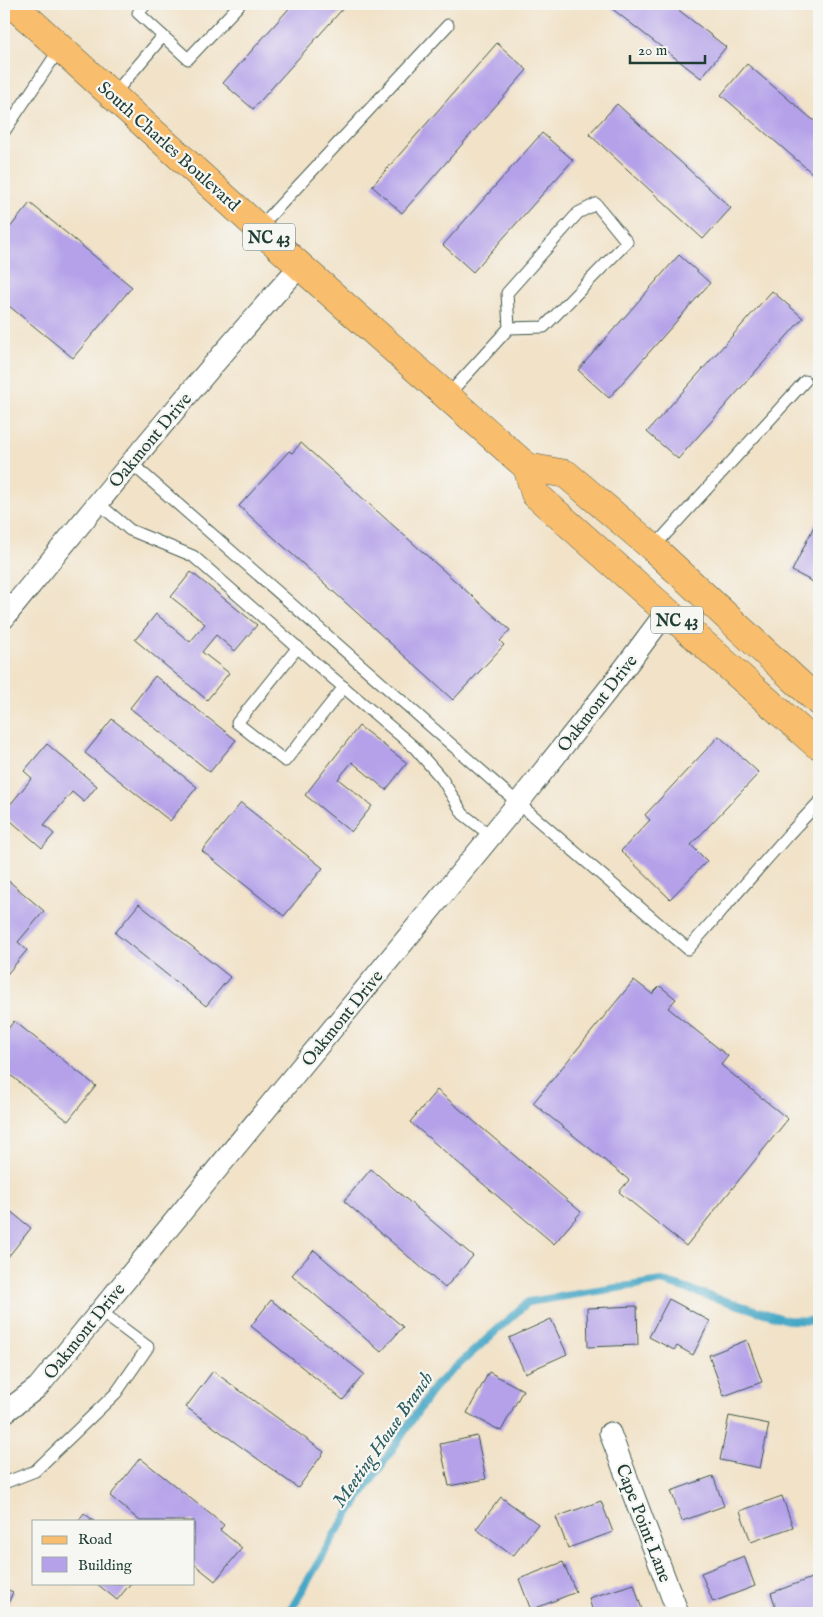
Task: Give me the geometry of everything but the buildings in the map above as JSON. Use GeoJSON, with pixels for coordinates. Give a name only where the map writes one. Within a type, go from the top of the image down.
{"type":"FeatureCollection","features":[{"type":"Feature","properties":{"kind":"main road","name":"South Charles Boulevard"},"geometry":{"type":"LineString","coordinates":[[12,4],[300,266],[527,467]]}},
{"type":"Feature","properties":{"kind":"main road","name":"NC 43"},"geometry":{"type":"LineString","coordinates":[[819,702],[653,548],[566,474],[527,467],[534,494],[819,745]]}},
{"type":"Feature","properties":{"kind":"main road"},"geometry":{"type":"LineString","coordinates":[[547,504],[558,502],[570,504],[610,539],[634,554],[644,553],[653,548]]}},
{"type":"Feature","properties":{"kind":"main road"},"geometry":{"type":"LineString","coordinates":[[667,611],[681,606],[690,610],[703,619],[799,709],[812,716],[819,714]]}},
{"type":"Feature","properties":{"kind":"street","name":"Oakmont Drive"},"geometry":{"type":"LineString","coordinates":[[4,618],[239,334],[300,266]]}},
{"type":"Feature","properties":{"kind":"street","name":"Oakmont Drive"},"geometry":{"type":"LineString","coordinates":[[4,1413],[38,1387],[518,803],[614,682],[667,611]]}},
{"type":"Feature","properties":{"kind":"street","name":"Cape Point Lane"},"geometry":{"type":"LineString","coordinates":[[610,1433],[678,1613]]}},
{"type":"Feature","properties":{"kind":"lane"},"geometry":{"type":"LineString","coordinates":[[146,4],[138,13],[188,59],[240,4]]}},
{"type":"Feature","properties":{"kind":"lane"},"geometry":{"type":"LineString","coordinates":[[259,228],[448,25]]}},
{"type":"Feature","properties":{"kind":"lane"},"geometry":{"type":"LineString","coordinates":[[113,95],[163,36]]}},
{"type":"Feature","properties":{"kind":"lane"},"geometry":{"type":"LineString","coordinates":[[4,132],[61,47]]}},
{"type":"Feature","properties":{"kind":"lane"},"geometry":{"type":"LineString","coordinates":[[447,396],[509,328],[507,293],[578,213],[596,204],[627,242],[544,327],[509,328]]}},
{"type":"Feature","properties":{"kind":"lane"},"geometry":{"type":"LineString","coordinates":[[653,548],[804,381]]}},
{"type":"Feature","properties":{"kind":"lane"},"geometry":{"type":"LineString","coordinates":[[131,463],[518,803],[688,949],[819,802]]}},
{"type":"Feature","properties":{"kind":"lane"},"geometry":{"type":"LineString","coordinates":[[98,503],[130,530],[193,556],[414,747],[442,779],[463,814],[491,836]]}},
{"type":"Feature","properties":{"kind":"lane"},"geometry":{"type":"LineString","coordinates":[[298,647],[238,723],[285,761],[344,687]]}},
{"type":"Feature","properties":{"kind":"lane"},"geometry":{"type":"LineString","coordinates":[[4,1483],[35,1471],[116,1392],[148,1347],[100,1311]]}},
{"type":"Feature","properties":{"kind":"waterway","name":"Meeting House Branch"},"geometry":{"type":"LineString","coordinates":[[289,1613],[335,1534],[435,1386],[528,1302],[661,1281],[787,1320],[819,1321]]}}]}
